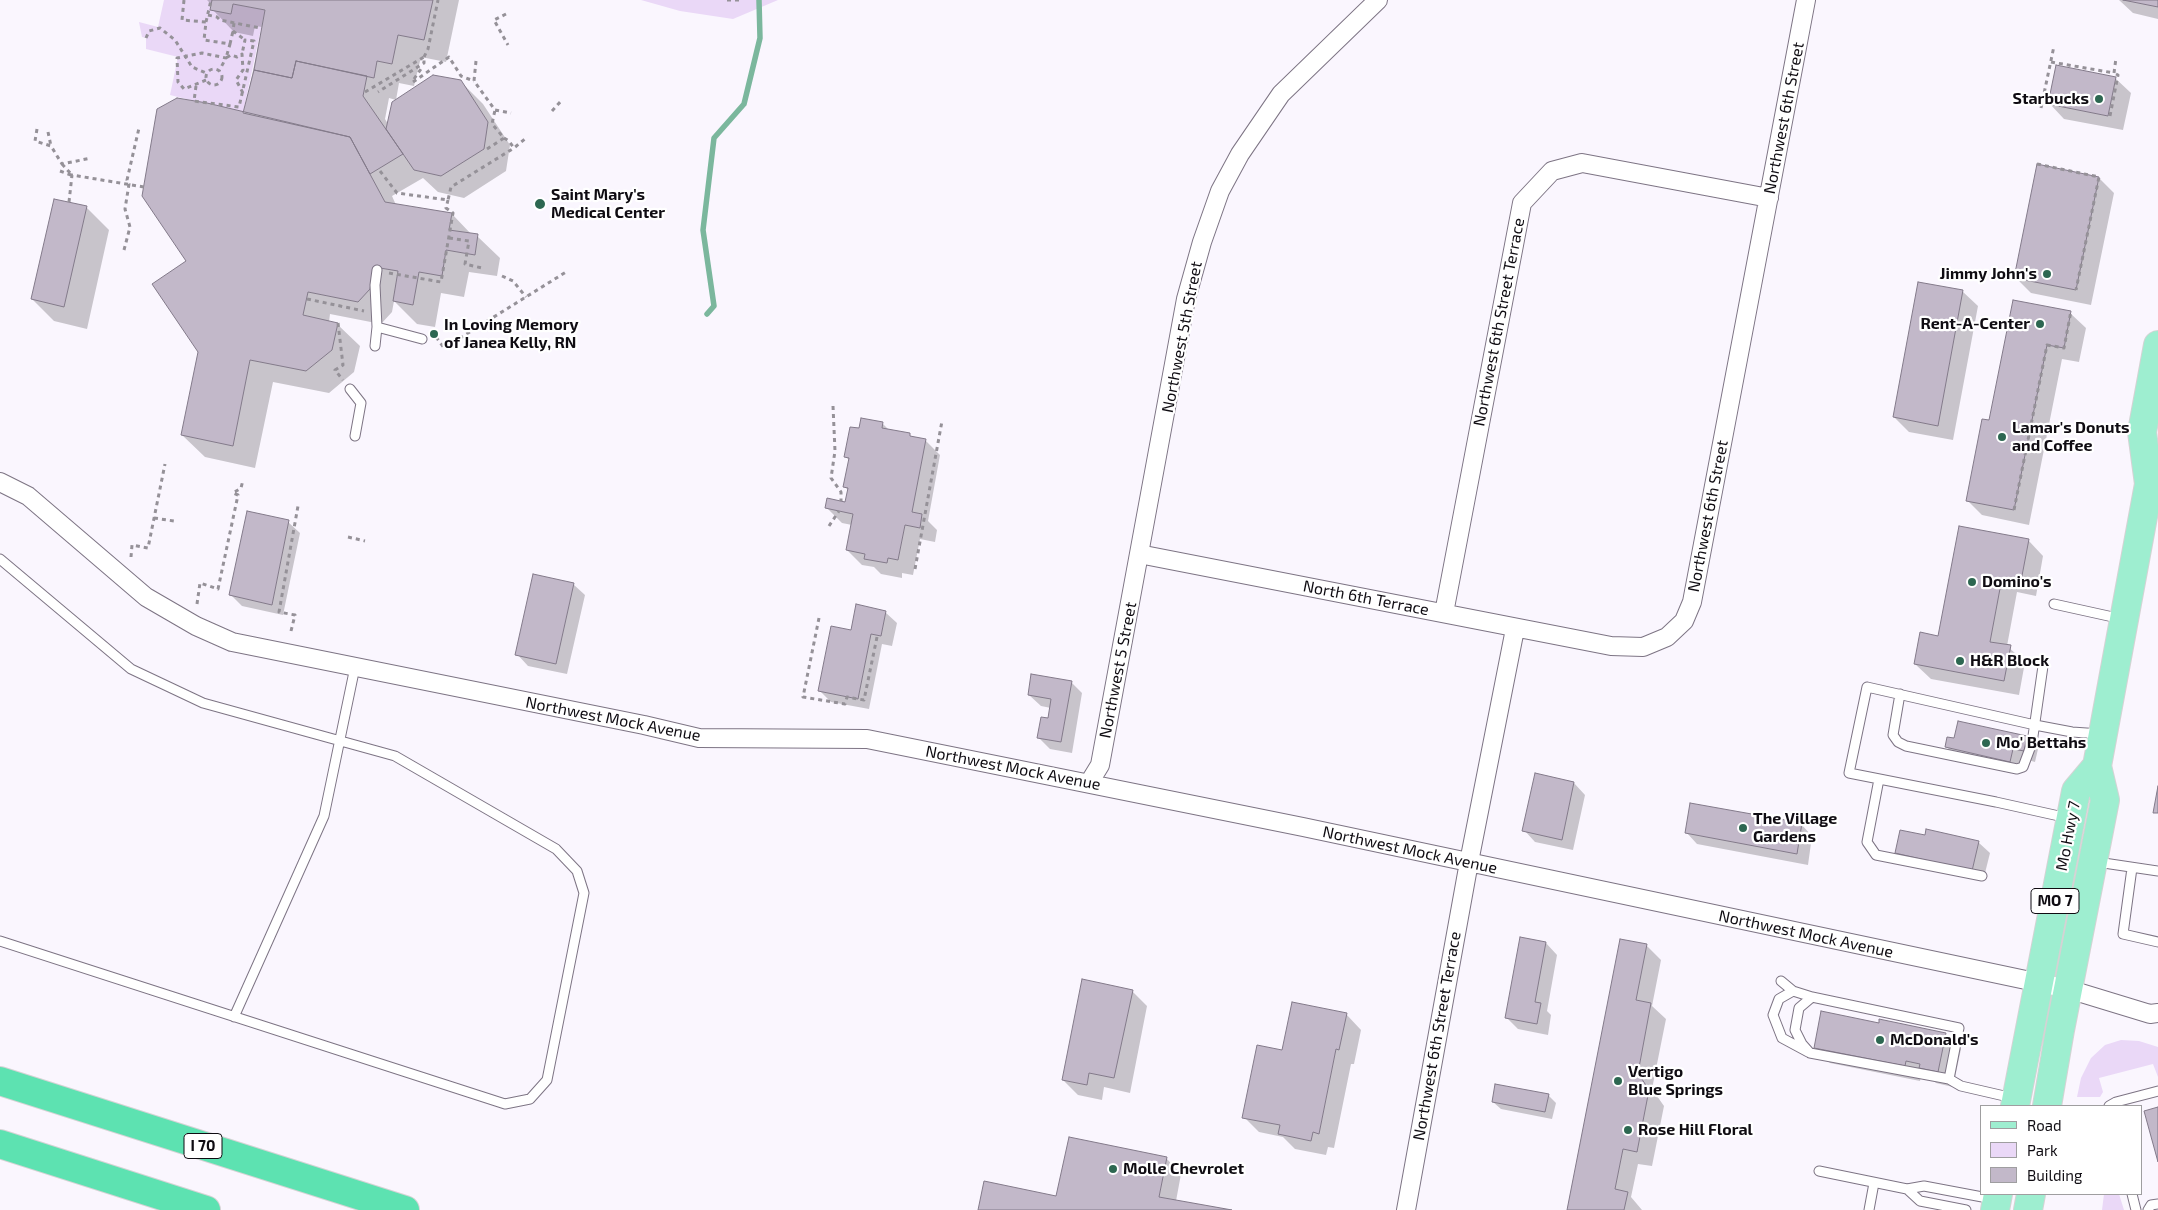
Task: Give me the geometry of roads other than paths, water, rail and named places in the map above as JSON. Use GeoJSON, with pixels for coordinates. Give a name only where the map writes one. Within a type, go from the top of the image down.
{"type":"FeatureCollection","features":[{"type":"Feature","properties":{"kind":"highway","name":"I 70"},"geometry":{"type":"LineString","coordinates":[[0,1081],[405,1210]]}},
{"type":"Feature","properties":{"kind":"highway"},"geometry":{"type":"LineString","coordinates":[[0,1144],[206,1210]]}},
{"type":"Feature","properties":{"kind":"main road","name":"MO 7"},"geometry":{"type":"LineString","coordinates":[[2097,766],[2124,620],[2155,480],[2142,432],[2158,345]]}},
{"type":"Feature","properties":{"kind":"main road","name":"Mo Hwy 7"},"geometry":{"type":"LineString","coordinates":[[2016,1103],[2076,792],[2097,766]]}},
{"type":"Feature","properties":{"kind":"main road","name":"Mo Hwy 7"},"geometry":{"type":"LineString","coordinates":[[2048,1105],[2068,989],[2105,800],[2097,766]]}},
{"type":"Feature","properties":{"kind":"main road"},"geometry":{"type":"LineString","coordinates":[[2028,1210],[2031,1195]]}},
{"type":"Feature","properties":{"kind":"street","name":"Northwest 5th Street"},"geometry":{"type":"LineString","coordinates":[[1139,554],[1186,299],[1202,242],[1220,192],[1240,154],[1281,94],[1378,0]]}},
{"type":"Feature","properties":{"kind":"street","name":"Northwest 6th Street"},"geometry":{"type":"LineString","coordinates":[[1515,628],[1611,646],[1643,647],[1668,637],[1684,621],[1692,602],[1806,0]]}},
{"type":"Feature","properties":{"kind":"street","name":"Northwest 6th Street Terrace"},"geometry":{"type":"LineString","coordinates":[[1444,613],[1522,203],[1552,171],[1582,163],[1769,198]]}},
{"type":"Feature","properties":{"kind":"street","name":"Northwest Mock Avenue"},"geometry":{"type":"LineString","coordinates":[[0,482],[28,496],[146,597],[196,626],[232,642],[700,738],[867,739],[1089,783],[2068,989],[2155,1018]]}},
{"type":"Feature","properties":{"kind":"street","name":"North 6th Terrace"},"geometry":{"type":"LineString","coordinates":[[1139,554],[1515,628]]}},
{"type":"Feature","properties":{"kind":"street","name":"Northwest 5 Street"},"geometry":{"type":"LineString","coordinates":[[1089,783],[1100,766],[1139,554]]}},
{"type":"Feature","properties":{"kind":"street"},"geometry":{"type":"LineString","coordinates":[[1468,862],[1515,628]]}},
{"type":"Feature","properties":{"kind":"street","name":"Northwest 6th Street Terrace"},"geometry":{"type":"LineString","coordinates":[[1406,1210],[1468,862]]}},
{"type":"Feature","properties":{"kind":"lane"},"geometry":{"type":"LineString","coordinates":[[374,346],[377,327],[375,285],[378,270]]}},
{"type":"Feature","properties":{"kind":"lane"},"geometry":{"type":"LineString","coordinates":[[377,327],[422,339]]}},
{"type":"Feature","properties":{"kind":"lane"},"geometry":{"type":"LineString","coordinates":[[350,389],[361,403],[354,436]]}},
{"type":"Feature","properties":{"kind":"lane"},"geometry":{"type":"LineString","coordinates":[[0,559],[131,669],[202,703],[395,756],[556,849],[577,871],[584,893],[547,1080],[530,1099],[505,1104],[0,941]]}},
{"type":"Feature","properties":{"kind":"lane"},"geometry":{"type":"LineString","coordinates":[[2054,604],[2124,620]]}},
{"type":"Feature","properties":{"kind":"lane"},"geometry":{"type":"LineString","coordinates":[[1900,694],[1893,735],[1898,742],[1906,746],[2017,769],[2023,767],[2027,758],[2035,725],[2043,666]]}},
{"type":"Feature","properties":{"kind":"lane"},"geometry":{"type":"LineString","coordinates":[[234,1017],[324,816],[355,667]]}},
{"type":"Feature","properties":{"kind":"lane"},"geometry":{"type":"LineString","coordinates":[[2071,819],[1849,773],[1867,687],[2035,725],[2072,732],[2103,734]]}},
{"type":"Feature","properties":{"kind":"lane"},"geometry":{"type":"LineString","coordinates":[[1879,779],[1866,842],[1876,855],[1982,876]]}},
{"type":"Feature","properties":{"kind":"lane"},"geometry":{"type":"LineString","coordinates":[[2094,861],[2158,871]]}},
{"type":"Feature","properties":{"kind":"lane"},"geometry":{"type":"LineString","coordinates":[[2132,868],[2123,934],[2158,942]]}},
{"type":"Feature","properties":{"kind":"lane"},"geometry":{"type":"LineString","coordinates":[[1781,981],[1792,991],[1812,997],[1959,1028],[1948,1079]]}},
{"type":"Feature","properties":{"kind":"lane"},"geometry":{"type":"LineString","coordinates":[[1792,991],[1779,999],[1773,1015],[1782,1038],[1801,1050],[1948,1079],[1961,1086],[2016,1103]]}},
{"type":"Feature","properties":{"kind":"lane"},"geometry":{"type":"LineString","coordinates":[[1810,1053],[1802,1044],[1795,1030],[1798,1008],[1812,997]]}},
{"type":"Feature","properties":{"kind":"lane"},"geometry":{"type":"LineString","coordinates":[[2111,1105],[2158,1090]]}},
{"type":"Feature","properties":{"kind":"lane"},"geometry":{"type":"LineString","coordinates":[[1819,1171],[1907,1189],[1924,1186],[1997,1201]]}},
{"type":"Feature","properties":{"kind":"lane"},"geometry":{"type":"LineString","coordinates":[[1869,1210],[1874,1182]]}},
{"type":"Feature","properties":{"kind":"lane"},"geometry":{"type":"LineString","coordinates":[[1907,1189],[1920,1201],[1943,1208],[1966,1210]]}},
{"type":"Feature","properties":{"kind":"lane"},"geometry":{"type":"LineString","coordinates":[[2132,1195],[2136,1210]]}},
{"type":"Feature","properties":{"kind":"lane"},"geometry":{"type":"LineString","coordinates":[[2148,1210],[2151,1205],[2158,1204]]}},
{"type":"Feature","properties":{"kind":"waterway"},"geometry":{"type":"LineString","coordinates":[[707,314],[714,306],[703,230],[714,138],[744,104],[760,38],[759,0]]}},
{"type":"Feature","properties":{"kind":"place","name":"Starbucks"},"geometry":{"type":"Point","coordinates":[2099,99]}},
{"type":"Feature","properties":{"kind":"place","name":"Saint Mary's Medical Center"},"geometry":{"type":"Point","coordinates":[540,204]}},
{"type":"Feature","properties":{"kind":"place","name":"Jimmy John's"},"geometry":{"type":"Point","coordinates":[2047,274]}},
{"type":"Feature","properties":{"kind":"place","name":"Rent-A-Center"},"geometry":{"type":"Point","coordinates":[2040,324]}},
{"type":"Feature","properties":{"kind":"place","name":"In Loving Memory of Janea Kelly, RN"},"geometry":{"type":"Point","coordinates":[434,334]}},
{"type":"Feature","properties":{"kind":"place","name":"Lamar's Donuts and Coffee"},"geometry":{"type":"Point","coordinates":[2002,437]}},
{"type":"Feature","properties":{"kind":"place","name":"Domino's"},"geometry":{"type":"Point","coordinates":[1972,582]}},
{"type":"Feature","properties":{"kind":"place","name":"H&R Block"},"geometry":{"type":"Point","coordinates":[1960,661]}},
{"type":"Feature","properties":{"kind":"place","name":"Mo' Bettahs"},"geometry":{"type":"Point","coordinates":[1986,743]}},
{"type":"Feature","properties":{"kind":"place","name":"The Village Gardens"},"geometry":{"type":"Point","coordinates":[1743,828]}},
{"type":"Feature","properties":{"kind":"place","name":"McDonald's"},"geometry":{"type":"Point","coordinates":[1880,1040]}},
{"type":"Feature","properties":{"kind":"place","name":"Vertigo Blue Springs"},"geometry":{"type":"Point","coordinates":[1618,1081]}},
{"type":"Feature","properties":{"kind":"place","name":"Rose Hill Floral"},"geometry":{"type":"Point","coordinates":[1628,1130]}},
{"type":"Feature","properties":{"kind":"place","name":"Molle Chevrolet"},"geometry":{"type":"Point","coordinates":[1113,1169]}}]}
